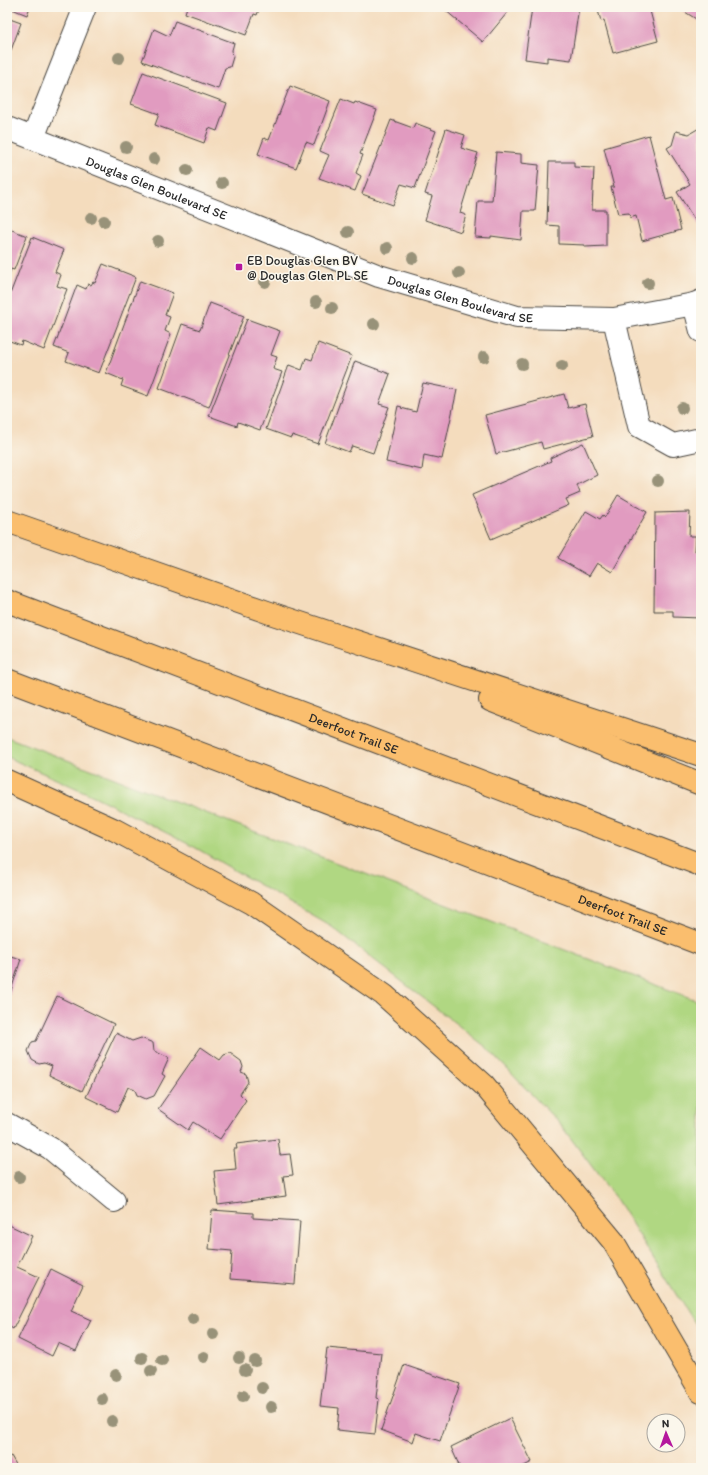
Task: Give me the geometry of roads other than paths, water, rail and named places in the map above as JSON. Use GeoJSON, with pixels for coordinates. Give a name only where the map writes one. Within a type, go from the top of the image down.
{"type":"FeatureCollection","features":[{"type":"Feature","properties":{"kind":"highway"},"geometry":{"type":"LineString","coordinates":[[7,521],[270,613],[701,755]]}},
{"type":"Feature","properties":{"kind":"highway","name":"Deerfoot Trail SE"},"geometry":{"type":"LineString","coordinates":[[7,601],[701,865]]}},
{"type":"Feature","properties":{"kind":"highway"},"geometry":{"type":"LineString","coordinates":[[270,613],[701,784]]}},
{"type":"Feature","properties":{"kind":"highway","name":"Deerfoot Trail SE"},"geometry":{"type":"LineString","coordinates":[[7,680],[701,944]]}},
{"type":"Feature","properties":{"kind":"highway"},"geometry":{"type":"LineString","coordinates":[[7,781],[115,830],[251,903],[384,995],[484,1085],[613,1240],[701,1392]]}},
{"type":"Feature","properties":{"kind":"street"},"geometry":{"type":"LineString","coordinates":[[34,138],[85,7]]}},
{"type":"Feature","properties":{"kind":"street","name":"Douglas Glen Boulevard SE"},"geometry":{"type":"LineString","coordinates":[[7,128],[379,276],[517,317],[614,320],[697,302]]}},
{"type":"Feature","properties":{"kind":"street"},"geometry":{"type":"LineString","coordinates":[[697,302],[701,331]]}},
{"type":"Feature","properties":{"kind":"street"},"geometry":{"type":"LineString","coordinates":[[614,320],[639,426],[673,445],[701,439]]}},
{"type":"Feature","properties":{"kind":"street"},"geometry":{"type":"LineString","coordinates":[[7,1124],[50,1148],[114,1201]]}},
{"type":"Feature","properties":{"kind":"place","name":"EB Douglas Glen BV @ Douglas Glen PL SE"},"geometry":{"type":"Point","coordinates":[239,267]}}]}
